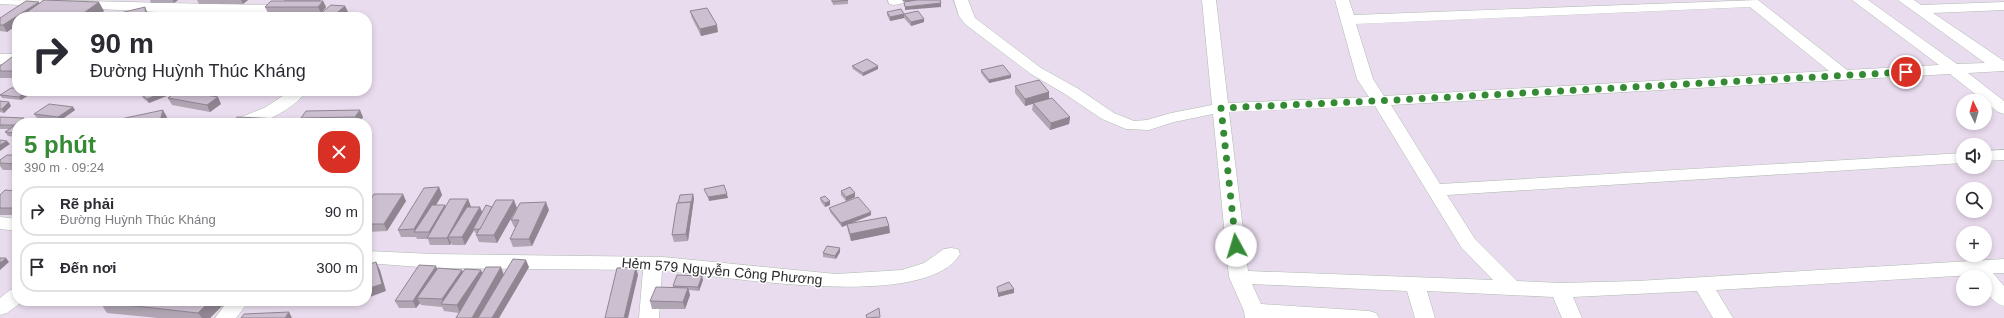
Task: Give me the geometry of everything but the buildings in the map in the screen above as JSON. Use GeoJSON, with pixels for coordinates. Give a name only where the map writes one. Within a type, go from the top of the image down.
{"type":"FeatureCollection","features":[{"type":"Feature","properties":{"kind":"street"},"geometry":{"type":"LineString","coordinates":[[0,0],[127,2],[157,8],[272,9]]}},
{"type":"Feature","properties":{"kind":"street"},"geometry":{"type":"LineString","coordinates":[[961,0],[966,16],[970,20],[1036,72],[1071,91],[1108,116],[1132,126],[1149,125],[1171,118],[1221,108],[1380,101],[2002,66]]}},
{"type":"Feature","properties":{"kind":"street"},"geometry":{"type":"LineString","coordinates":[[1209,0],[1239,277],[1255,314],[1369,318]]}},
{"type":"Feature","properties":{"kind":"street"},"geometry":{"type":"LineString","coordinates":[[1342,0],[1364,79],[1380,101],[1468,243],[1512,288]]}},
{"type":"Feature","properties":{"kind":"street"},"geometry":{"type":"LineString","coordinates":[[1859,0],[1954,69],[2004,109]]}},
{"type":"Feature","properties":{"kind":"street"},"geometry":{"type":"LineString","coordinates":[[1905,0],[2002,66]]}},
{"type":"Feature","properties":{"kind":"street"},"geometry":{"type":"LineString","coordinates":[[1348,20],[1751,1],[1843,75]]}},
{"type":"Feature","properties":{"kind":"street"},"geometry":{"type":"LineString","coordinates":[[1918,9],[2004,6]]}},
{"type":"Feature","properties":{"kind":"street"},"geometry":{"type":"LineString","coordinates":[[0,59],[12,59]]}},
{"type":"Feature","properties":{"kind":"street"},"geometry":{"type":"LineString","coordinates":[[254,118],[276,110],[292,100],[295,96]]}},
{"type":"Feature","properties":{"kind":"street"},"geometry":{"type":"LineString","coordinates":[[1992,156],[2004,155]]}},
{"type":"Feature","properties":{"kind":"street"},"geometry":{"type":"LineString","coordinates":[[1434,190],[1593,178],[1956,158]]}},
{"type":"Feature","properties":{"kind":"street","name":"Hẻm 579 Nguyễn Công Phương"},"geometry":{"type":"LineString","coordinates":[[372,257],[440,262],[653,264],[836,281],[873,280],[903,277],[931,268],[951,254]]}},
{"type":"Feature","properties":{"kind":"street"},"geometry":{"type":"LineString","coordinates":[[649,318],[653,264]]}},
{"type":"Feature","properties":{"kind":"street"},"geometry":{"type":"LineString","coordinates":[[1239,277],[1560,290],[1702,284],[2004,266]]}},
{"type":"Feature","properties":{"kind":"street"},"geometry":{"type":"LineString","coordinates":[[1978,268],[2004,299]]}},
{"type":"Feature","properties":{"kind":"street"},"geometry":{"type":"LineString","coordinates":[[1702,284],[1723,318]]}},
{"type":"Feature","properties":{"kind":"street"},"geometry":{"type":"LineString","coordinates":[[1415,285],[1425,318]]}},
{"type":"Feature","properties":{"kind":"street"},"geometry":{"type":"LineString","coordinates":[[1560,290],[1572,318]]}},
{"type":"Feature","properties":{"kind":"street"},"geometry":{"type":"LineString","coordinates":[[0,308],[12,299]]}},
{"type":"Feature","properties":{"kind":"street"},"geometry":{"type":"LineString","coordinates":[[225,318],[235,306]]}},
{"type":"Feature","properties":{"kind":"route"},"geometry":{"type":"LineString","coordinates":[[1236,246],[1221,108],[1906,72]]}}]}
